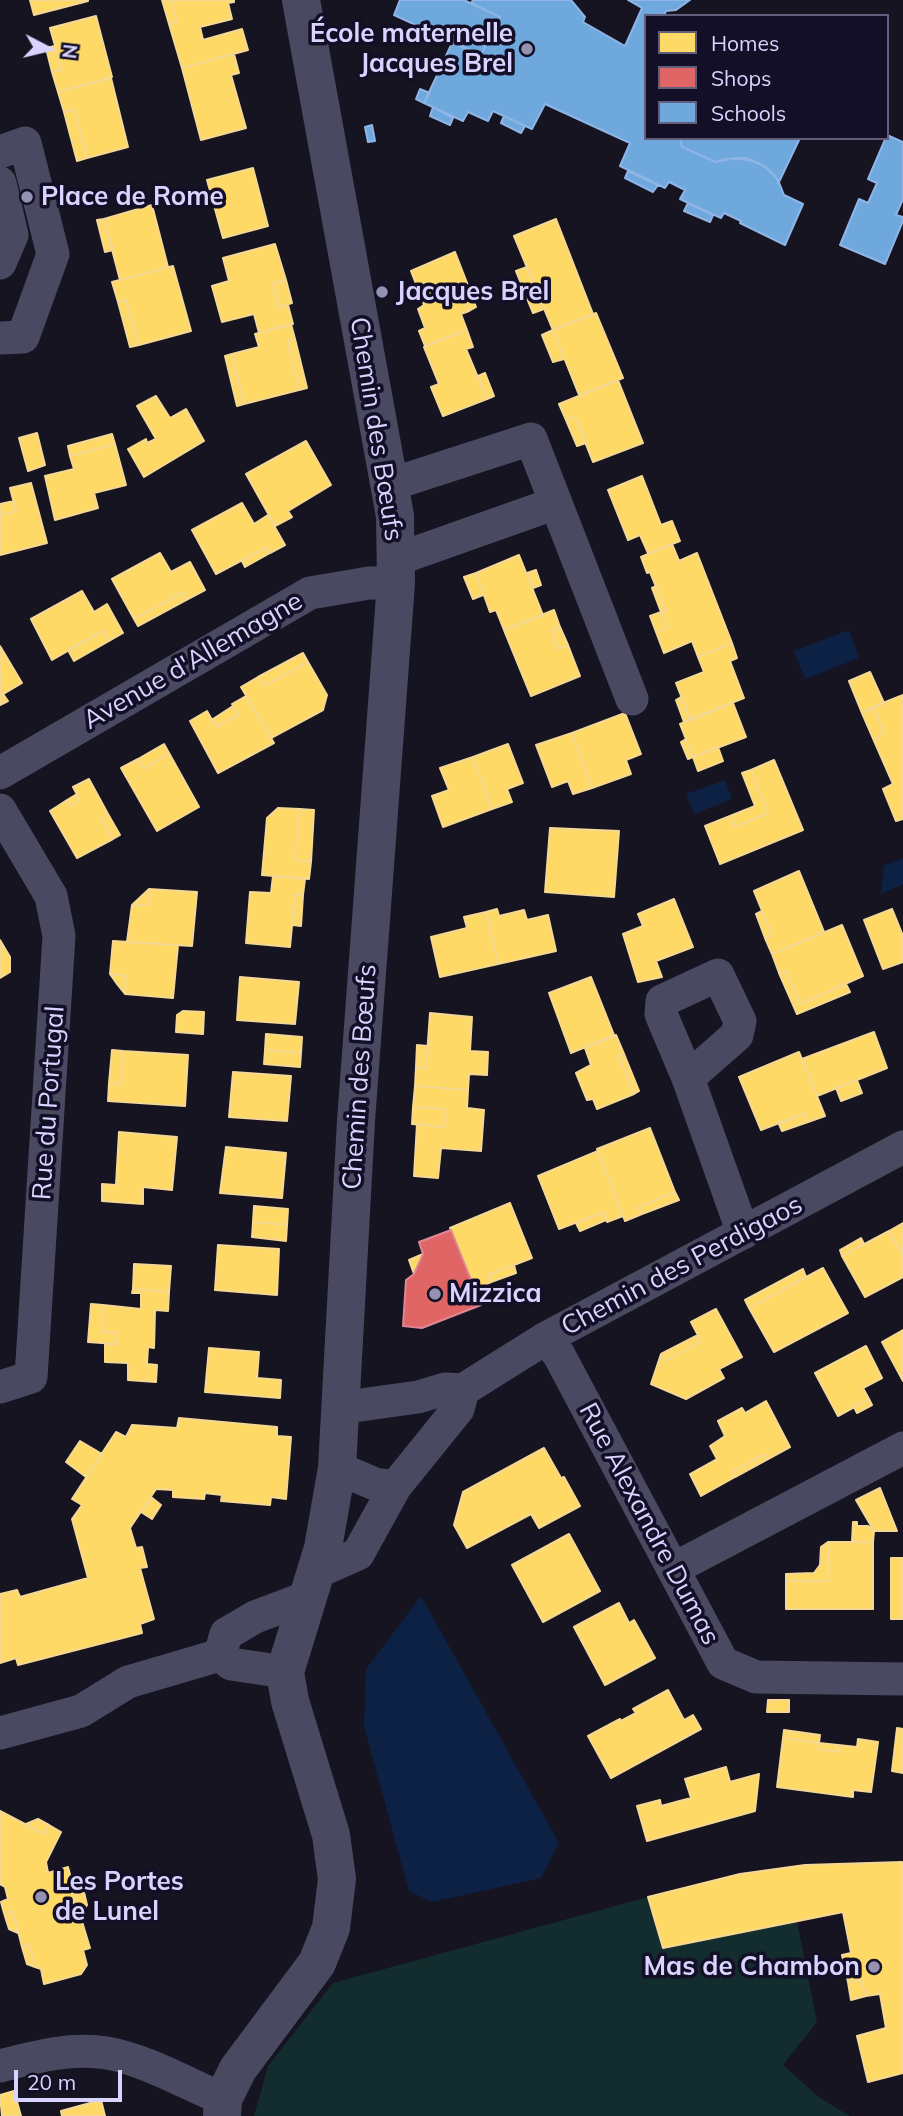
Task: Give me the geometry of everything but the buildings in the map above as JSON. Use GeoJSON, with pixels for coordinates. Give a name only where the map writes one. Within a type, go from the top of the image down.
{"type":"FeatureCollection","features":[{"type":"Feature","properties":{"kind":"street","name":"Chemin des Bœufs"},"geometry":{"type":"LineString","coordinates":[[223,2108],[237,2069],[317,1963],[331,1928],[337,1879],[331,1835],[290,1701],[285,1672],[323,1549],[337,1468],[356,1121],[396,572],[395,516],[301,0]]}},
{"type":"Feature","properties":{"kind":"street"},"geometry":{"type":"LineString","coordinates":[[0,152],[25,144],[53,254],[23,337],[0,338]]}},
{"type":"Feature","properties":{"kind":"street"},"geometry":{"type":"LineString","coordinates":[[0,183],[12,235],[0,263]]}},
{"type":"Feature","properties":{"kind":"street"},"geometry":{"type":"LineString","coordinates":[[389,485],[531,439],[632,699]]}},
{"type":"Feature","properties":{"kind":"street","name":"Avenue d'Allemagne"},"geometry":{"type":"LineString","coordinates":[[0,773],[310,593],[369,583],[556,503]]}},
{"type":"Feature","properties":{"kind":"street","name":"Rue du Portugal"},"geometry":{"type":"LineString","coordinates":[[0,810],[51,896],[59,936],[31,1377],[0,1387]]}},
{"type":"Feature","properties":{"kind":"street"},"geometry":{"type":"LineString","coordinates":[[688,1078],[743,1233]]}},
{"type":"Feature","properties":{"kind":"street","name":"Chemin des Perdigaos"},"geometry":{"type":"LineString","coordinates":[[339,1408],[418,1397],[445,1389],[463,1390],[546,1338],[903,1147]]}},
{"type":"Feature","properties":{"kind":"street","name":"Rue Alexandre Dumas"},"geometry":{"type":"LineString","coordinates":[[546,1338],[559,1355],[723,1663],[756,1676],[903,1679]]}},
{"type":"Feature","properties":{"kind":"street"},"geometry":{"type":"LineString","coordinates":[[220,1654],[226,1634],[312,1585],[358,1554],[395,1487],[458,1409],[463,1390]]}},
{"type":"Feature","properties":{"kind":"street"},"geometry":{"type":"LineString","coordinates":[[673,1569],[903,1448]]}},
{"type":"Feature","properties":{"kind":"street"},"geometry":{"type":"LineString","coordinates":[[337,1468],[375,1484],[395,1487]]}},
{"type":"Feature","properties":{"kind":"street"},"geometry":{"type":"LineString","coordinates":[[220,1654],[231,1664],[285,1672]]}},
{"type":"Feature","properties":{"kind":"street"},"geometry":{"type":"LineString","coordinates":[[0,1733],[81,1711],[128,1682],[220,1654]]}},
{"type":"Feature","properties":{"kind":"street"},"geometry":{"type":"LineString","coordinates":[[0,2066],[49,2054],[88,2051],[109,2053],[159,2070],[223,2108]]}},
{"type":"Feature","properties":{"kind":"green space"},"geometry":{"type":"Polygon","coordinates":[[[648,1897],[664,1947],[797,1921],[817,2022],[783,2065],[820,2098],[850,2116],[254,2116],[268,2066],[333,1983],[648,1897]]]}},
{"type":"Feature","properties":{"kind":"water"},"geometry":{"type":"Polygon","coordinates":[[[849,630],[859,658],[805,679],[794,651],[849,630]]]}},
{"type":"Feature","properties":{"kind":"water"},"geometry":{"type":"Polygon","coordinates":[[[725,780],[732,799],[694,814],[686,794],[725,780]]]}},
{"type":"Feature","properties":{"kind":"water"},"geometry":{"type":"Polygon","coordinates":[[[903,858],[903,884],[881,894],[884,866],[903,858]]]}},
{"type":"Feature","properties":{"kind":"water"},"geometry":{"type":"Polygon","coordinates":[[[421,1596],[559,1843],[541,1878],[432,1902],[409,1891],[364,1726],[366,1669],[421,1596]]]}},
{"type":"Feature","properties":{"kind":"place","name":"École maternelle Jacques Brel"},"geometry":{"type":"Point","coordinates":[527,49]}},
{"type":"Feature","properties":{"kind":"place","name":"Place de Rome"},"geometry":{"type":"Point","coordinates":[27,197]}},
{"type":"Feature","properties":{"kind":"place","name":"Jacques Brel"},"geometry":{"type":"Point","coordinates":[382,292]}},
{"type":"Feature","properties":{"kind":"place","name":"Mizzica"},"geometry":{"type":"Point","coordinates":[435,1294]}},
{"type":"Feature","properties":{"kind":"place","name":"Les Portes de Lunel"},"geometry":{"type":"Point","coordinates":[41,1897]}},
{"type":"Feature","properties":{"kind":"place","name":"Mas de Chambon"},"geometry":{"type":"Point","coordinates":[874,1967]}}]}
